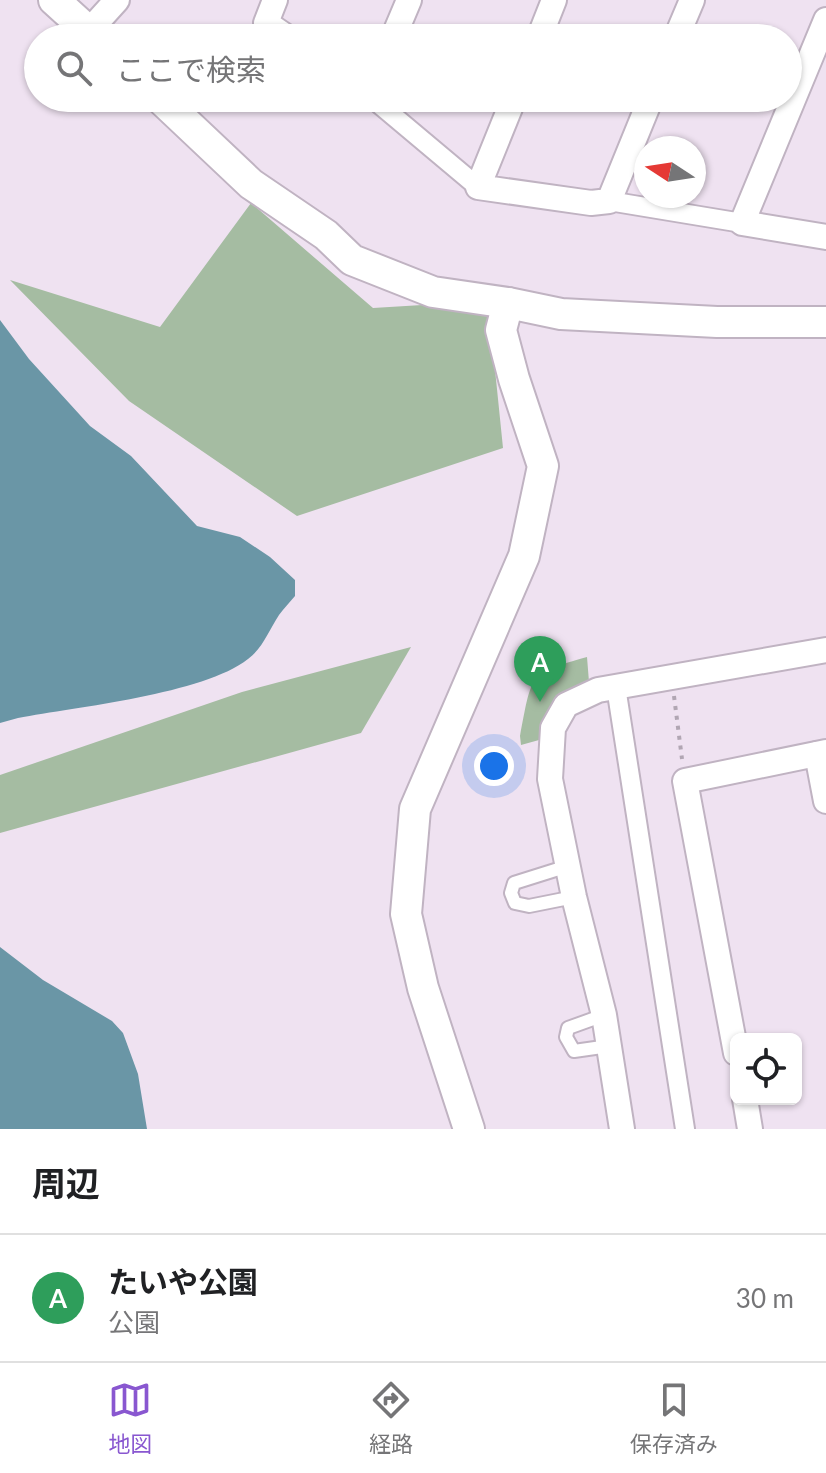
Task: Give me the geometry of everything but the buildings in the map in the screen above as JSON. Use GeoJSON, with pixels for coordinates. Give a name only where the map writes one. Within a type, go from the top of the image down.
{"type":"FeatureCollection","features":[{"type":"Feature","properties":{"kind":"street"},"geometry":{"type":"LineString","coordinates":[[54,0],[80,24]]}},
{"type":"Feature","properties":{"kind":"street"},"geometry":{"type":"LineString","coordinates":[[100,24],[117,0]]}},
{"type":"Feature","properties":{"kind":"street"},"geometry":{"type":"LineString","coordinates":[[267,24],[275,0]]}},
{"type":"Feature","properties":{"kind":"street"},"geometry":{"type":"LineString","coordinates":[[399,24],[409,0]]}},
{"type":"Feature","properties":{"kind":"street"},"geometry":{"type":"LineString","coordinates":[[545,24],[554,0]]}},
{"type":"Feature","properties":{"kind":"street"},"geometry":{"type":"LineString","coordinates":[[682,24],[692,0]]}},
{"type":"Feature","properties":{"kind":"street"},"geometry":{"type":"LineString","coordinates":[[802,78],[826,20]]}},
{"type":"Feature","properties":{"kind":"street"},"geometry":{"type":"LineString","coordinates":[[175,112],[251,184],[326,235],[352,260],[433,292],[561,314],[717,322],[826,322]]}},
{"type":"Feature","properties":{"kind":"street"},"geometry":{"type":"LineString","coordinates":[[389,112],[478,187],[591,203],[609,201],[826,237]]}},
{"type":"Feature","properties":{"kind":"street"},"geometry":{"type":"LineString","coordinates":[[478,187],[508,112]]}},
{"type":"Feature","properties":{"kind":"street"},"geometry":{"type":"LineString","coordinates":[[609,201],[645,112]]}},
{"type":"Feature","properties":{"kind":"street"},"geometry":{"type":"LineString","coordinates":[[742,223],[788,112]]}},
{"type":"Feature","properties":{"kind":"street"},"geometry":{"type":"LineString","coordinates":[[469,1129],[423,988],[406,914],[415,809],[524,556],[543,466],[501,330],[508,303]]}},
{"type":"Feature","properties":{"kind":"street"},"geometry":{"type":"LineString","coordinates":[[622,1129],[604,1015],[574,897],[550,779],[553,728],[566,705],[598,690],[826,650]]}},
{"type":"Feature","properties":{"kind":"street"},"geometry":{"type":"LineString","coordinates":[[616,687],[685,1129]]}},
{"type":"Feature","properties":{"kind":"street"},"geometry":{"type":"LineString","coordinates":[[732,1033],[685,781],[822,753],[826,801]]}},
{"type":"Feature","properties":{"kind":"street"},"geometry":{"type":"LineString","coordinates":[[746,1105],[750,1129]]}},
{"type":"Feature","properties":{"kind":"lane"},"geometry":{"type":"LineString","coordinates":[[568,866],[514,883],[511,893],[515,903],[529,906],[574,897]]}},
{"type":"Feature","properties":{"kind":"lane"},"geometry":{"type":"LineString","coordinates":[[604,1015],[568,1028],[566,1037],[574,1051],[609,1046]]}},
{"type":"Feature","properties":{"kind":"path"},"geometry":{"type":"LineString","coordinates":[[672,677],[685,781]]}},
{"type":"Feature","properties":{"kind":"green space"},"geometry":{"type":"Polygon","coordinates":[[[251,203],[373,308],[488,301],[503,448],[297,516],[129,401],[10,280],[160,327],[251,203]]]}},
{"type":"Feature","properties":{"kind":"green space"},"geometry":{"type":"Polygon","coordinates":[[[411,647],[361,733],[0,833],[0,775],[242,692],[411,647]]]}},
{"type":"Feature","properties":{"kind":"green space"},"geometry":{"type":"Polygon","coordinates":[[[587,657],[589,682],[560,695],[548,710],[539,740],[521,745],[527,701],[535,681],[552,668],[587,657]]]}},
{"type":"Feature","properties":{"kind":"water"},"geometry":{"type":"Polygon","coordinates":[[[0,320],[29,359],[90,426],[131,456],[197,526],[240,537],[270,557],[295,580],[295,596],[279,615],[258,650],[248,659],[228,671],[171,690],[0,723],[0,320]]]}},
{"type":"Feature","properties":{"kind":"water"},"geometry":{"type":"Polygon","coordinates":[[[0,947],[43,980],[112,1021],[123,1033],[138,1074],[147,1129],[0,1129],[0,947]]]}},
{"type":"Feature","properties":{"kind":"place","name":"たいや公園"},"geometry":{"type":"Point","coordinates":[540,702]}}]}
